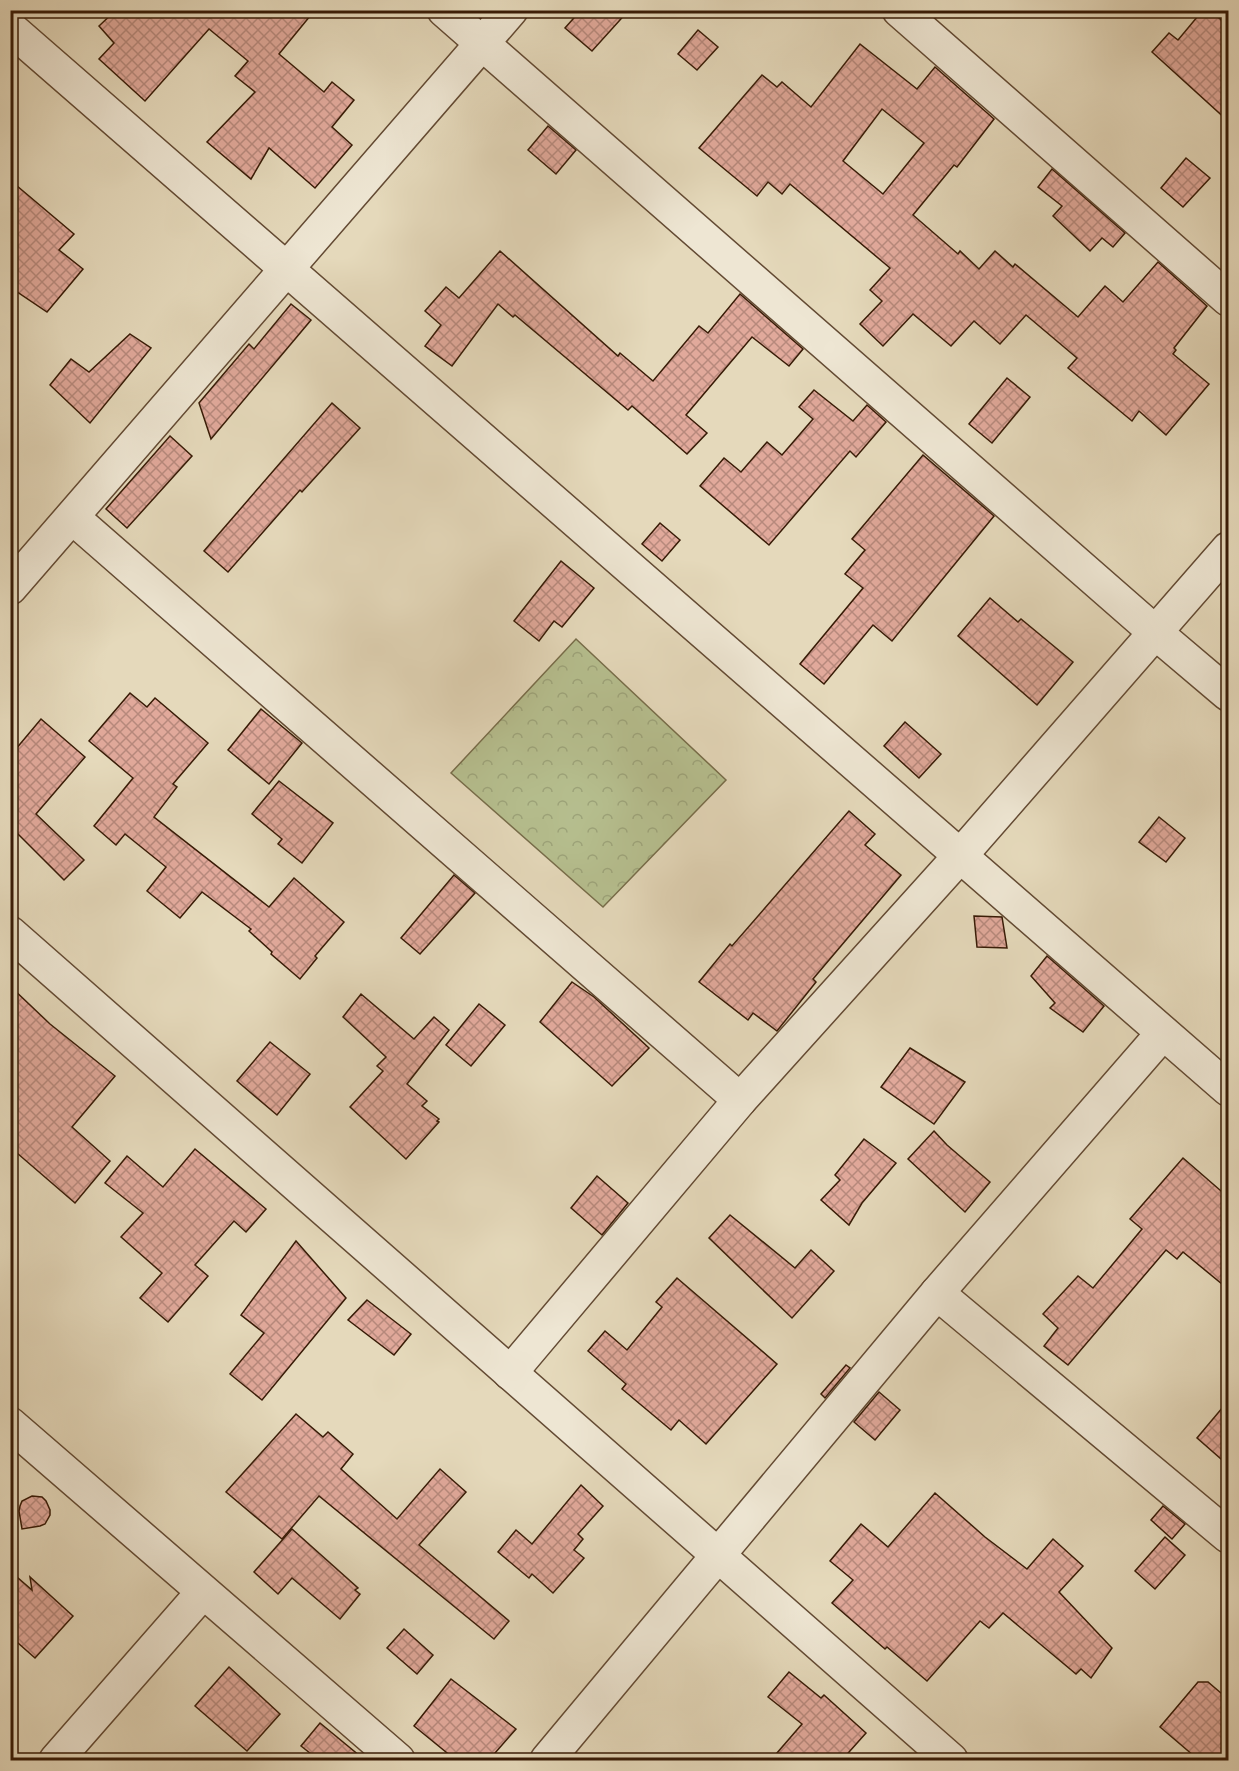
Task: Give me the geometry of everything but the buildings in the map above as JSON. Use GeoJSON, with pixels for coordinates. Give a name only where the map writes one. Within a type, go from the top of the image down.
{"type":"FeatureCollection","features":[{"type":"Feature","properties":{"kind":"street"},"geometry":{"type":"LineString","coordinates":[[444,10],[1228,694]]}},
{"type":"Feature","properties":{"kind":"street"},"geometry":{"type":"LineString","coordinates":[[10,588],[511,10]]}},
{"type":"Feature","properties":{"kind":"street"},"geometry":{"type":"LineString","coordinates":[[899,10],[1228,299]]}},
{"type":"Feature","properties":{"kind":"street"},"geometry":{"type":"LineString","coordinates":[[10,28],[1228,1089]]}},
{"type":"Feature","properties":{"kind":"street"},"geometry":{"type":"LineString","coordinates":[[72,517],[740,1100]]}},
{"type":"Feature","properties":{"kind":"street"},"geometry":{"type":"LineString","coordinates":[[510,1372],[740,1100],[960,856],[1228,549]]}},
{"type":"Feature","properties":{"kind":"street"},"geometry":{"type":"LineString","coordinates":[[10,933],[945,1758]]}},
{"type":"Feature","properties":{"kind":"street"},"geometry":{"type":"LineString","coordinates":[[547,1761],[937,1293],[1163,1032]]}},
{"type":"Feature","properties":{"kind":"street"},"geometry":{"type":"LineString","coordinates":[[937,1293],[1228,1536]]}},
{"type":"Feature","properties":{"kind":"street"},"geometry":{"type":"LineString","coordinates":[[10,1424],[398,1761]]}},
{"type":"Feature","properties":{"kind":"street"},"geometry":{"type":"LineString","coordinates":[[56,1761],[203,1592]]}},
{"type":"Feature","properties":{"kind":"green space"},"geometry":{"type":"Polygon","coordinates":[[[576,639],[726,780],[603,907],[451,773],[576,639]]]}}]}
